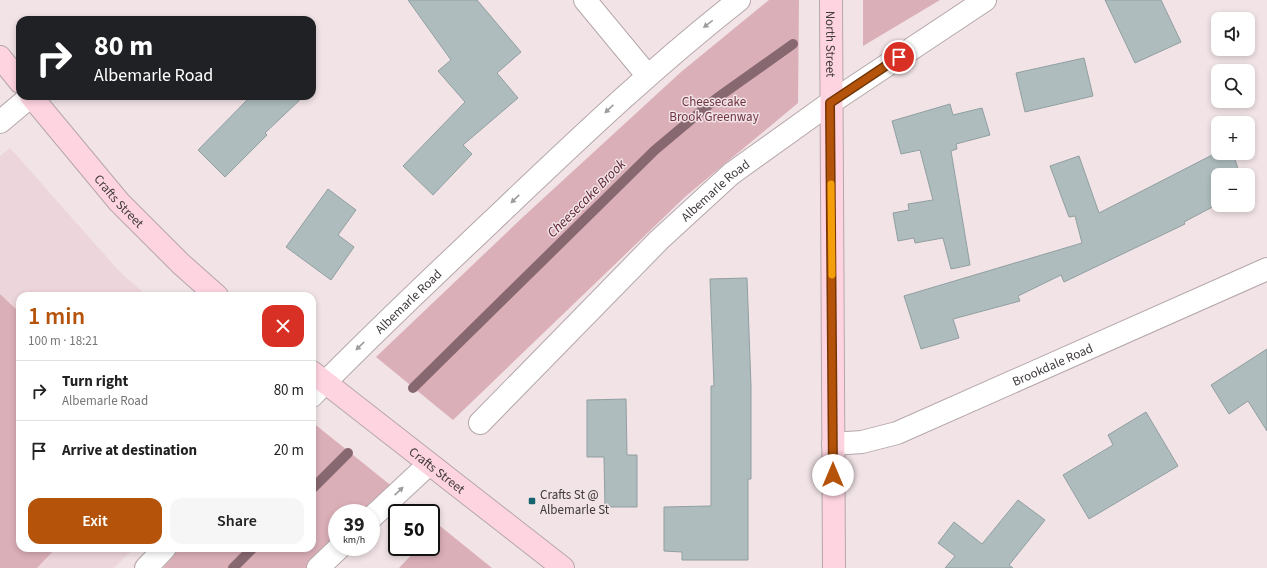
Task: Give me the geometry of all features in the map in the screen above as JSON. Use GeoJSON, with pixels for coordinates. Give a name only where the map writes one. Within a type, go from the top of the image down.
{"type":"FeatureCollection","features":[{"type":"Feature","properties":{"kind":"main road","name":"North Street"},"geometry":{"type":"LineString","coordinates":[[831,0],[830,103],[834,568]]}},
{"type":"Feature","properties":{"kind":"main road"},"geometry":{"type":"LineString","coordinates":[[0,57],[16,77]]}},
{"type":"Feature","properties":{"kind":"main road","name":"Crafts Street"},"geometry":{"type":"LineString","coordinates":[[34,100],[119,202],[181,264],[212,292]]}},
{"type":"Feature","properties":{"kind":"main road","name":"Crafts Street"},"geometry":{"type":"LineString","coordinates":[[316,383],[429,464],[563,568]]}},
{"type":"Feature","properties":{"kind":"street"},"geometry":{"type":"LineString","coordinates":[[585,0],[647,75]]}},
{"type":"Feature","properties":{"kind":"street","name":"Albemarle Road"},"geometry":{"type":"LineString","coordinates":[[316,383],[647,75],[739,0]]}},
{"type":"Feature","properties":{"kind":"street","name":"Albemarle Road"},"geometry":{"type":"LineString","coordinates":[[480,423],[659,240],[696,205],[748,162],[830,103],[985,0]]}},
{"type":"Feature","properties":{"kind":"street"},"geometry":{"type":"LineString","coordinates":[[0,122],[26,100]]}},
{"type":"Feature","properties":{"kind":"street","name":"Brookdale Road"},"geometry":{"type":"LineString","coordinates":[[833,444],[862,442],[897,433],[1267,269]]}},
{"type":"Feature","properties":{"kind":"street"},"geometry":{"type":"LineString","coordinates":[[380,510],[429,464]]}},
{"type":"Feature","properties":{"kind":"street"},"geometry":{"type":"LineString","coordinates":[[146,568],[161,552]]}},
{"type":"Feature","properties":{"kind":"street"},"geometry":{"type":"LineString","coordinates":[[318,568],[331,556]]}},
{"type":"Feature","properties":{"kind":"shaded area"},"geometry":{"type":"Polygon","coordinates":[[[10,148],[119,271],[143,292],[16,292],[16,552],[130,552],[114,568],[0,568],[0,156],[10,148]]]}},
{"type":"Feature","properties":{"kind":"green space","name":"Cheesecake Brook Greenway"},"geometry":{"type":"Polygon","coordinates":[[[769,0],[799,0],[798,103],[686,196],[453,420],[376,357],[523,217],[681,72],[769,0]]]}},
{"type":"Feature","properties":{"kind":"green space"},"geometry":{"type":"Polygon","coordinates":[[[863,0],[940,0],[863,46],[863,0]]]}},
{"type":"Feature","properties":{"kind":"green space"},"geometry":{"type":"Polygon","coordinates":[[[0,294],[16,309],[16,552],[52,552],[37,568],[0,568],[0,294]]]}},
{"type":"Feature","properties":{"kind":"green space"},"geometry":{"type":"Polygon","coordinates":[[[316,425],[399,492],[380,506],[380,504],[328,504],[328,556],[330,556],[320,568],[163,568],[177,552],[316,552],[316,425]]]}},
{"type":"Feature","properties":{"kind":"green space"},"geometry":{"type":"Polygon","coordinates":[[[440,526],[492,568],[399,568],[410,556],[440,556],[440,526]]]}},
{"type":"Feature","properties":{"kind":"building"},"geometry":{"type":"Polygon","coordinates":[[[408,0],[477,0],[521,52],[497,73],[518,98],[463,145],[472,154],[433,195],[403,166],[465,102],[438,71],[451,60],[408,0]]]}},
{"type":"Feature","properties":{"kind":"building"},"geometry":{"type":"Polygon","coordinates":[[[1105,0],[1161,0],[1181,42],[1135,63],[1105,0]]]}},
{"type":"Feature","properties":{"kind":"building"},"geometry":{"type":"Polygon","coordinates":[[[1084,58],[1093,96],[1025,112],[1016,73],[1084,58]]]}},
{"type":"Feature","properties":{"kind":"building"},"geometry":{"type":"Polygon","coordinates":[[[247,100],[300,100],[265,133],[267,135],[225,177],[198,150],[247,100]]]}},
{"type":"Feature","properties":{"kind":"building"},"geometry":{"type":"Polygon","coordinates":[[[950,104],[953,115],[982,108],[990,135],[956,144],[957,149],[951,151],[970,265],[951,269],[943,238],[915,243],[914,238],[898,241],[893,213],[909,210],[908,204],[933,200],[920,150],[901,154],[892,121],[950,104]]]}},
{"type":"Feature","properties":{"kind":"building"},"geometry":{"type":"Polygon","coordinates":[[[1079,156],[1099,213],[1211,156],[1211,160],[1235,160],[1238,168],[1211,168],[1211,208],[1184,222],[1185,224],[1064,282],[1061,275],[1018,296],[1020,301],[953,319],[959,338],[921,349],[904,296],[1082,243],[1075,216],[1069,217],[1050,166],[1079,156]]]}},
{"type":"Feature","properties":{"kind":"building"},"geometry":{"type":"Polygon","coordinates":[[[328,189],[356,210],[338,235],[354,247],[331,280],[286,247],[328,189]]]}},
{"type":"Feature","properties":{"kind":"building"},"geometry":{"type":"Polygon","coordinates":[[[747,278],[751,386],[751,479],[748,479],[748,560],[682,560],[682,552],[664,551],[664,507],[711,506],[711,386],[714,386],[710,279],[747,278]]]}},
{"type":"Feature","properties":{"kind":"building"},"geometry":{"type":"Polygon","coordinates":[[[1267,349],[1267,431],[1248,401],[1229,414],[1211,385],[1267,349]]]}},
{"type":"Feature","properties":{"kind":"building"},"geometry":{"type":"Polygon","coordinates":[[[626,399],[627,455],[637,455],[637,507],[605,507],[604,457],[587,457],[587,400],[626,399]]]}},
{"type":"Feature","properties":{"kind":"building"},"geometry":{"type":"Polygon","coordinates":[[[1146,412],[1178,466],[1089,519],[1063,475],[1113,445],[1108,435],[1146,412]]]}},
{"type":"Feature","properties":{"kind":"building"},"geometry":{"type":"Polygon","coordinates":[[[1018,500],[1045,520],[1009,565],[1013,568],[945,568],[955,556],[938,543],[954,522],[982,544],[1018,500]]]}},
{"type":"Feature","properties":{"kind":"waterway","name":"Cheesecake Brook"},"geometry":{"type":"LineString","coordinates":[[413,388],[655,150],[717,98],[793,44]]}},
{"type":"Feature","properties":{"kind":"waterway","name":"Cheesecake Brook"},"geometry":{"type":"LineString","coordinates":[[316,485],[348,453]]}},
{"type":"Feature","properties":{"kind":"waterway","name":"Cheesecake Brook"},"geometry":{"type":"LineString","coordinates":[[233,568],[249,552]]}},
{"type":"Feature","properties":{"kind":"slow traffic"},"geometry":{"type":"LineString","coordinates":[[831,184],[832,275]]}},
{"type":"Feature","properties":{"kind":"place","name":"Crafts St @ Albemarle St"},"geometry":{"type":"Point","coordinates":[532,501]}},
{"type":"Feature","properties":{"kind":"route"},"geometry":{"type":"LineString","coordinates":[[833,475],[830,103],[899,57]]}}]}
